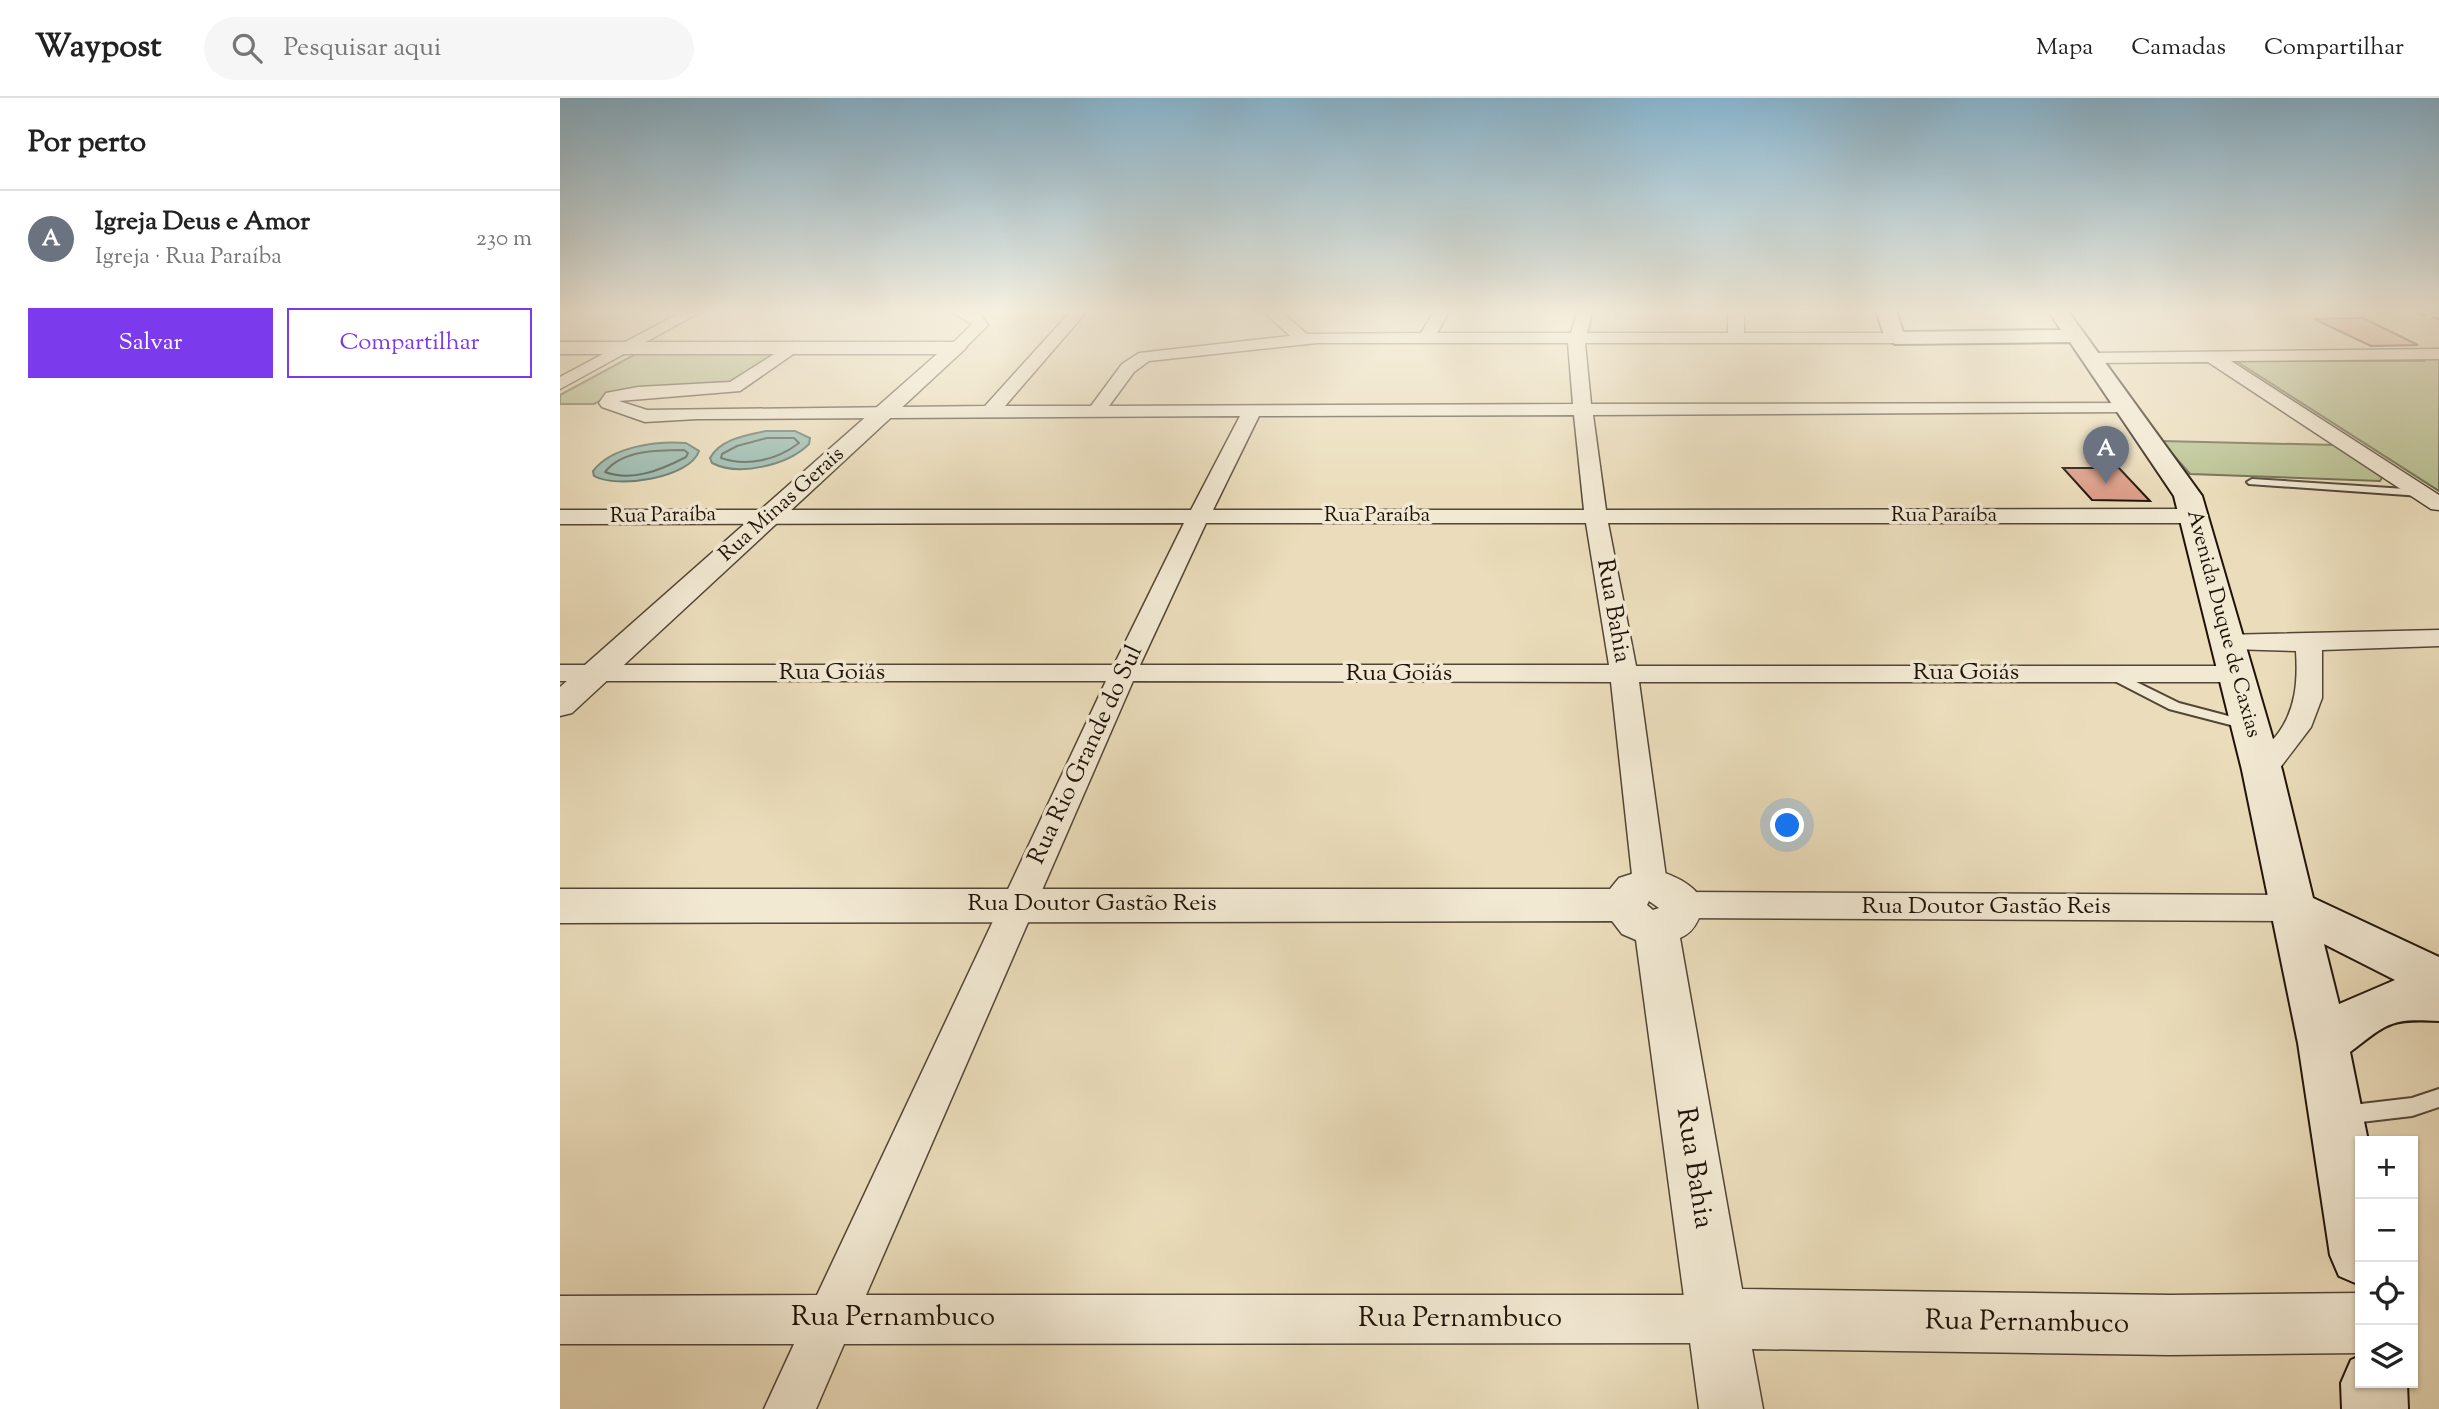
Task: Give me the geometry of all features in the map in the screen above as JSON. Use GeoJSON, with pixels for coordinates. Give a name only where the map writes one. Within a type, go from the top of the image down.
{"type":"FeatureCollection","features":[{"type":"Feature","properties":{"kind":"main road","name":"Avenida Duque de Caxias"},"geometry":{"type":"LineString","coordinates":[[2101,371],[2180,482],[2194,516],[2230,641],[2262,769],[2323,1043],[2355,1227]]}},
{"type":"Feature","properties":{"kind":"main road"},"geometry":{"type":"LineString","coordinates":[[2292,908],[2439,979]]}},
{"type":"Feature","properties":{"kind":"main road"},"geometry":{"type":"LineString","coordinates":[[2323,1043],[2365,1013],[2402,998],[2439,1000]]}},
{"type":"Feature","properties":{"kind":"main road"},"geometry":{"type":"LineString","coordinates":[[2374,1388],[2375,1409]]}},
{"type":"Feature","properties":{"kind":"street"},"geometry":{"type":"LineString","coordinates":[[560,384],[584,371]]}},
{"type":"Feature","properties":{"kind":"street"},"geometry":{"type":"LineString","coordinates":[[757,371],[734,387],[638,392],[612,397],[608,402],[645,416],[697,413],[1097,410],[2127,407]]}},
{"type":"Feature","properties":{"kind":"street","name":"Rua Minas Gerais"},"geometry":{"type":"LineString","coordinates":[[560,705],[930,371]]}},
{"type":"Feature","properties":{"kind":"street"},"geometry":{"type":"LineString","coordinates":[[991,411],[1026,371]]}},
{"type":"Feature","properties":{"kind":"street"},"geometry":{"type":"LineString","coordinates":[[1097,410],[1126,371]]}},
{"type":"Feature","properties":{"kind":"street","name":"Rua Bahia"},"geometry":{"type":"LineString","coordinates":[[1579,371],[1597,516],[1624,674],[1653,905],[1731,1409]]}},
{"type":"Feature","properties":{"kind":"street"},"geometry":{"type":"LineString","coordinates":[[2234,371],[2439,504]]}},
{"type":"Feature","properties":{"kind":"street","name":"Rua Rio Grande do Sul"},"geometry":{"type":"LineString","coordinates":[[790,1409],[1017,904],[1196,517],[1251,411]]}},
{"type":"Feature","properties":{"kind":"street","name":"Rua Paraíba"},"geometry":{"type":"LineString","coordinates":[[560,517],[2194,516]]}},
{"type":"Feature","properties":{"kind":"street"},"geometry":{"type":"LineString","coordinates":[[2230,641],[2308,643],[2439,638]]}},
{"type":"Feature","properties":{"kind":"street","name":"Avenida Duque de Caxias"},"geometry":{"type":"LineString","coordinates":[[2262,769],[2293,736],[2306,708],[2313,677],[2308,643]]}},
{"type":"Feature","properties":{"kind":"street","name":"Rua Goiás"},"geometry":{"type":"LineString","coordinates":[[560,673],[2238,674]]}},
{"type":"Feature","properties":{"kind":"street","name":"Rua Doutor Gastão Reis"},"geometry":{"type":"LineString","coordinates":[[560,905],[2292,908]]}},
{"type":"Feature","properties":{"kind":"street","name":"Rua Pernambuco"},"geometry":{"type":"LineString","coordinates":[[560,1320],[1718,1319],[2170,1325],[2355,1323]]}},
{"type":"Feature","properties":{"kind":"lane"},"geometry":{"type":"LineString","coordinates":[[2252,482],[2421,493]]}},
{"type":"Feature","properties":{"kind":"lane"},"geometry":{"type":"LineString","coordinates":[[2111,673],[2174,706],[2200,715],[2251,726]]}},
{"type":"Feature","properties":{"kind":"lane"},"geometry":{"type":"LineString","coordinates":[[2335,1116],[2412,1107],[2439,1098]]}},
{"type":"Feature","properties":{"kind":"green space"},"geometry":{"type":"Polygon","coordinates":[[[604,371],[752,371],[731,386],[607,397],[594,404],[560,404],[560,395],[604,371]]]}},
{"type":"Feature","properties":{"kind":"green space"},"geometry":{"type":"Polygon","coordinates":[[[2252,371],[2439,371],[2439,491],[2252,371]]]}},
{"type":"Feature","properties":{"kind":"green space"},"geometry":{"type":"Polygon","coordinates":[[[2161,441],[2337,445],[2383,476],[2380,481],[2190,474],[2161,441]]]}},
{"type":"Feature","properties":{"kind":"water"},"geometry":{"type":"Polygon","coordinates":[[[766,431],[795,431],[810,438],[809,444],[789,458],[763,467],[736,469],[712,463],[710,458],[720,446],[743,436],[766,431]]]}},
{"type":"Feature","properties":{"kind":"water"},"geometry":{"type":"Polygon","coordinates":[[[686,443],[699,451],[693,460],[668,474],[635,481],[605,480],[594,476],[593,471],[601,463],[623,451],[649,444],[686,443]]]}},
{"type":"Feature","properties":{"kind":"building"},"geometry":{"type":"Polygon","coordinates":[[[2063,468],[2119,468],[2150,501],[2092,500],[2063,468]]]}},
{"type":"Feature","properties":{"kind":"place","name":"Igreja Deus e Amor"},"geometry":{"type":"Point","coordinates":[2106,484]}}]}
